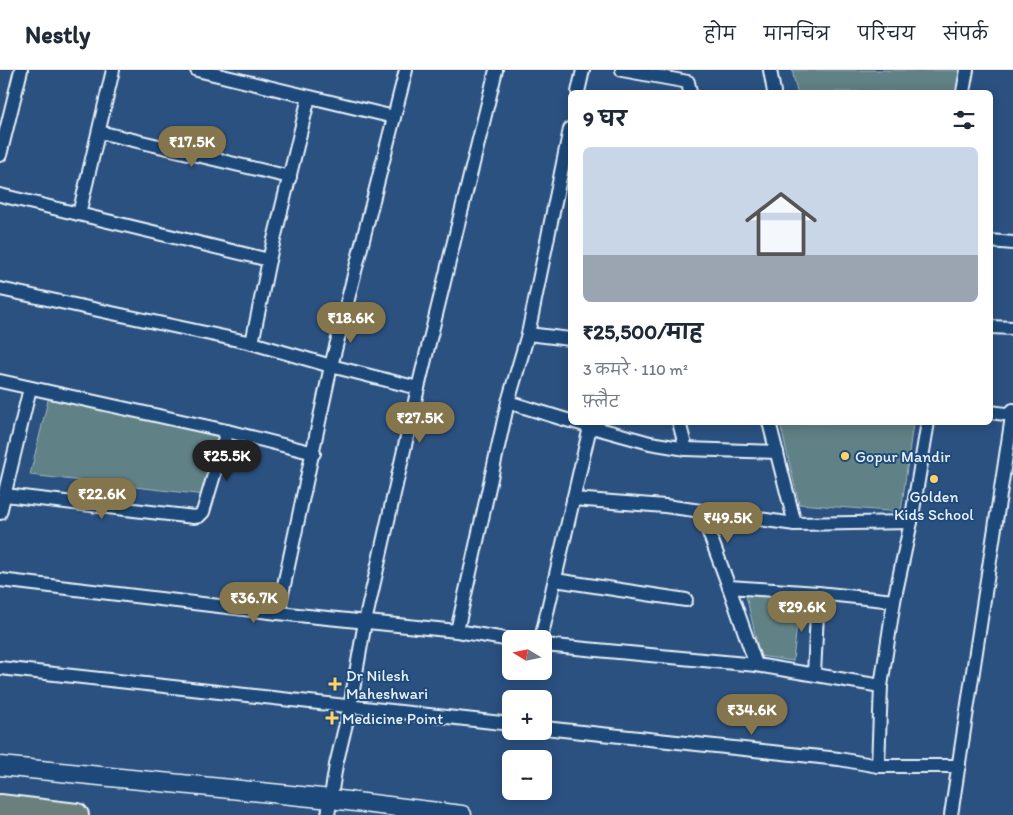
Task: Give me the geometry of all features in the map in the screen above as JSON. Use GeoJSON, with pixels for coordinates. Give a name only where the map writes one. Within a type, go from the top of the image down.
{"type":"FeatureCollection","features":[{"type":"Feature","properties":{"kind":"highway"},"geometry":{"type":"LineString","coordinates":[[0,806],[77,815]]}},
{"type":"Feature","properties":{"kind":"street"},"geometry":{"type":"LineString","coordinates":[[0,155],[21,70]]}},
{"type":"Feature","properties":{"kind":"street"},"geometry":{"type":"LineString","coordinates":[[79,214],[113,70]]}},
{"type":"Feature","properties":{"kind":"street"},"geometry":{"type":"LineString","coordinates":[[197,70],[394,117]]}},
{"type":"Feature","properties":{"kind":"street"},"geometry":{"type":"LineString","coordinates":[[278,613],[314,453],[331,366],[406,70]]}},
{"type":"Feature","properties":{"kind":"street"},"geometry":{"type":"LineString","coordinates":[[329,807],[366,622],[418,388],[496,70]]}},
{"type":"Feature","properties":{"kind":"street"},"geometry":{"type":"LineString","coordinates":[[578,90],[582,70]]}},
{"type":"Feature","properties":{"kind":"street"},"geometry":{"type":"LineString","coordinates":[[622,70],[688,82],[690,90]]}},
{"type":"Feature","properties":{"kind":"street"},"geometry":{"type":"LineString","coordinates":[[770,70],[774,90]]}},
{"type":"Feature","properties":{"kind":"street"},"geometry":{"type":"LineString","coordinates":[[963,90],[967,70]]}},
{"type":"Feature","properties":{"kind":"street"},"geometry":{"type":"LineString","coordinates":[[252,344],[269,260],[309,97]]}},
{"type":"Feature","properties":{"kind":"street"},"geometry":{"type":"LineString","coordinates":[[99,132],[290,177]]}},
{"type":"Feature","properties":{"kind":"street"},"geometry":{"type":"LineString","coordinates":[[457,631],[508,402],[528,334],[566,165],[568,147]]}},
{"type":"Feature","properties":{"kind":"street"},"geometry":{"type":"LineString","coordinates":[[0,195],[269,260]]}},
{"type":"Feature","properties":{"kind":"street"},"geometry":{"type":"LineString","coordinates":[[993,242],[1013,243]]}},
{"type":"Feature","properties":{"kind":"street"},"geometry":{"type":"LineString","coordinates":[[0,289],[252,344],[418,388]]}},
{"type":"Feature","properties":{"kind":"street"},"geometry":{"type":"LineString","coordinates":[[993,327],[1013,328]]}},
{"type":"Feature","properties":{"kind":"street"},"geometry":{"type":"LineString","coordinates":[[528,334],[568,339]]}},
{"type":"Feature","properties":{"kind":"street"},"geometry":{"type":"LineString","coordinates":[[0,380],[227,431],[314,453]]}},
{"type":"Feature","properties":{"kind":"street"},"geometry":{"type":"LineString","coordinates":[[0,513],[30,388]]}},
{"type":"Feature","properties":{"kind":"street"},"geometry":{"type":"LineString","coordinates":[[508,402],[568,420]]}},
{"type":"Feature","properties":{"kind":"street"},"geometry":{"type":"LineString","coordinates":[[951,815],[1013,413],[993,412]]}},
{"type":"Feature","properties":{"kind":"street"},"geometry":{"type":"LineString","coordinates":[[584,425],[650,443],[686,449],[777,452]]}},
{"type":"Feature","properties":{"kind":"street"},"geometry":{"type":"LineString","coordinates":[[680,425],[686,449]]}},
{"type":"Feature","properties":{"kind":"street"},"geometry":{"type":"LineString","coordinates":[[770,425],[795,524]]}},
{"type":"Feature","properties":{"kind":"street"},"geometry":{"type":"LineString","coordinates":[[878,766],[881,686],[894,601],[911,522],[927,425]]}},
{"type":"Feature","properties":{"kind":"street"},"geometry":{"type":"LineString","coordinates":[[543,630],[590,427]]}},
{"type":"Feature","properties":{"kind":"street"},"geometry":{"type":"LineString","coordinates":[[5,495],[194,517],[199,516],[203,512],[227,431]]}},
{"type":"Feature","properties":{"kind":"street"},"geometry":{"type":"LineString","coordinates":[[573,499],[665,506],[795,524],[911,522]]}},
{"type":"Feature","properties":{"kind":"street"},"geometry":{"type":"LineString","coordinates":[[701,511],[756,665]]}},
{"type":"Feature","properties":{"kind":"street"},"geometry":{"type":"LineString","coordinates":[[0,580],[278,613],[457,631],[502,638]]}},
{"type":"Feature","properties":{"kind":"street"},"geometry":{"type":"LineString","coordinates":[[554,580],[686,600]]}},
{"type":"Feature","properties":{"kind":"street"},"geometry":{"type":"LineString","coordinates":[[728,587],[818,593],[894,601]]}},
{"type":"Feature","properties":{"kind":"street"},"geometry":{"type":"LineString","coordinates":[[814,674],[818,593]]}},
{"type":"Feature","properties":{"kind":"street"},"geometry":{"type":"LineString","coordinates":[[552,646],[756,665],[881,686]]}},
{"type":"Feature","properties":{"kind":"street"},"geometry":{"type":"LineString","coordinates":[[0,668],[502,723]]}},
{"type":"Feature","properties":{"kind":"street"},"geometry":{"type":"LineString","coordinates":[[552,729],[839,759],[878,766],[959,766]]}},
{"type":"Feature","properties":{"kind":"street"},"geometry":{"type":"LineString","coordinates":[[0,766],[329,807],[462,815]]}},
{"type":"Feature","properties":{"kind":"green space"},"geometry":{"type":"Polygon","coordinates":[[[792,70],[962,70],[958,90],[797,90],[792,70]]]}},
{"type":"Feature","properties":{"kind":"green space"},"geometry":{"type":"Polygon","coordinates":[[[50,392],[220,433],[205,495],[30,475],[50,392]]]}},
{"type":"Feature","properties":{"kind":"green space"},"geometry":{"type":"Polygon","coordinates":[[[780,425],[913,425],[901,512],[799,504],[780,425]]]}},
{"type":"Feature","properties":{"kind":"green space"},"geometry":{"type":"Polygon","coordinates":[[[745,591],[800,596],[793,661],[760,656],[745,591]]]}},
{"type":"Feature","properties":{"kind":"place","name":"Gopur Mandir"},"geometry":{"type":"Point","coordinates":[845,456]}},
{"type":"Feature","properties":{"kind":"place","name":"Golden Kids School"},"geometry":{"type":"Point","coordinates":[934,479]}},
{"type":"Feature","properties":{"kind":"place","name":"Dr Nilesh Maheshwari"},"geometry":{"type":"Point","coordinates":[335,684]}},
{"type":"Feature","properties":{"kind":"place","name":"Medicine Point"},"geometry":{"type":"Point","coordinates":[332,718]}}]}
